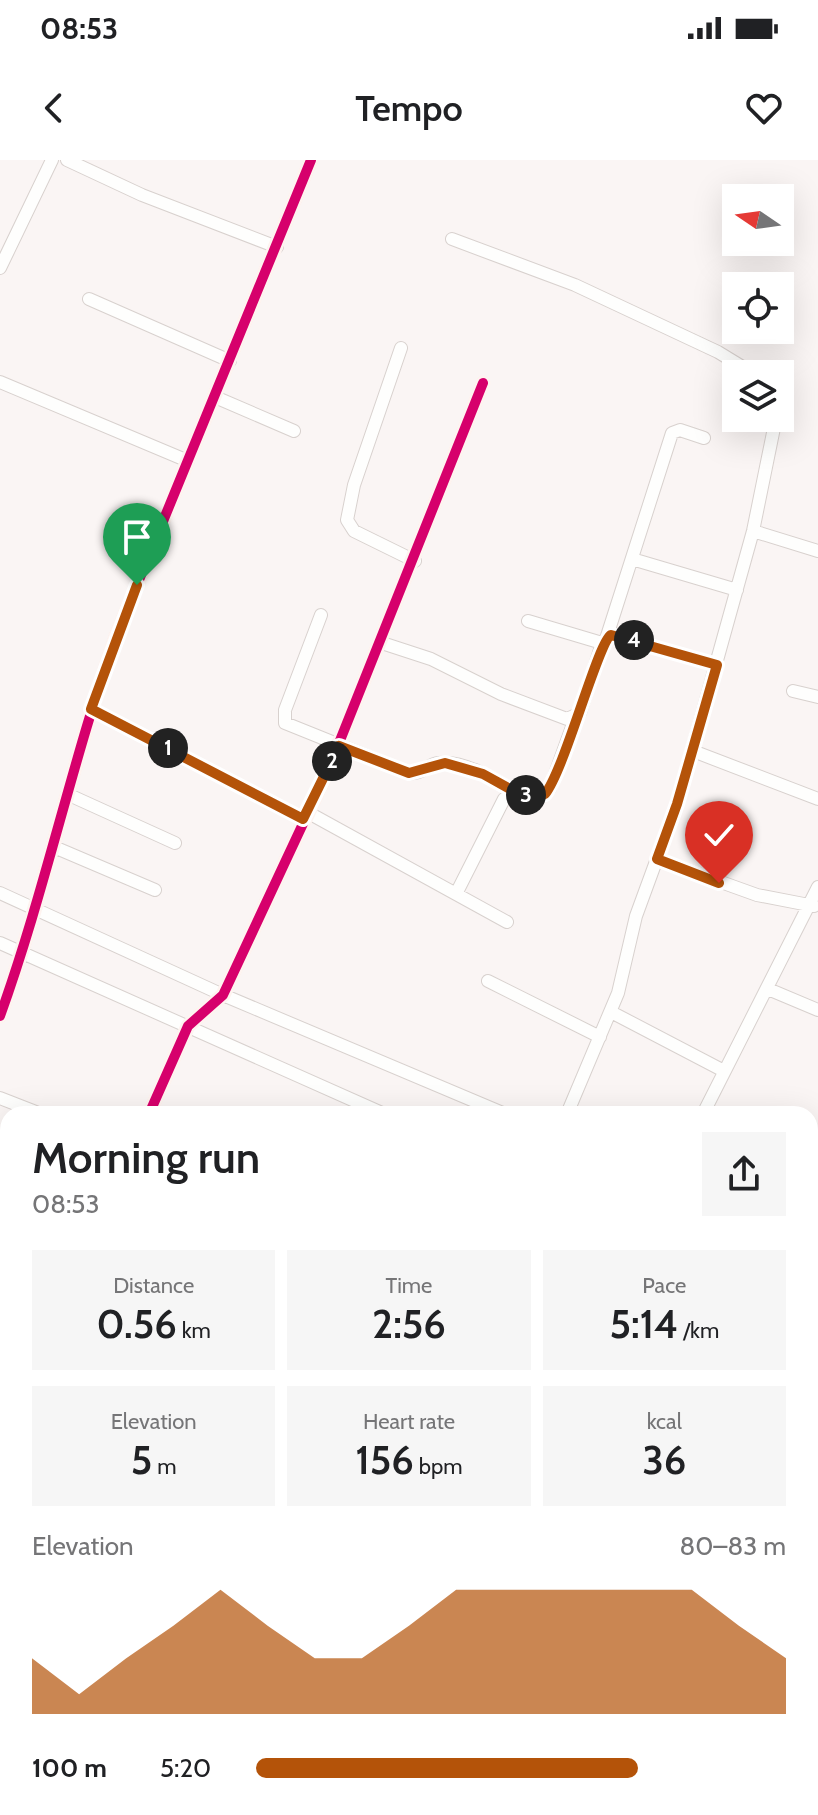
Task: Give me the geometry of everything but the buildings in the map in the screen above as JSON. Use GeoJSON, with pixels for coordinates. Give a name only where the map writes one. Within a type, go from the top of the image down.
{"type":"FeatureCollection","features":[{"type":"Feature","properties":{"kind":"street"},"geometry":{"type":"LineString","coordinates":[[0,268],[52,160]]}},
{"type":"Feature","properties":{"kind":"street"},"geometry":{"type":"LineString","coordinates":[[67,160],[142,195],[277,247]]}},
{"type":"Feature","properties":{"kind":"street"},"geometry":{"type":"LineString","coordinates":[[0,1016],[23,952],[91,709],[116,636],[311,160]]}},
{"type":"Feature","properties":{"kind":"street"},"geometry":{"type":"LineString","coordinates":[[452,239],[575,285],[731,360]]}},
{"type":"Feature","properties":{"kind":"street"},"geometry":{"type":"LineString","coordinates":[[89,299],[230,361]]}},
{"type":"Feature","properties":{"kind":"street"},"geometry":{"type":"LineString","coordinates":[[401,348],[361,465],[347,520],[354,531],[415,561]]}},
{"type":"Feature","properties":{"kind":"street"},"geometry":{"type":"LineString","coordinates":[[0,382],[188,461]]}},
{"type":"Feature","properties":{"kind":"street"},"geometry":{"type":"LineString","coordinates":[[153,1106],[188,1026],[223,995],[339,746],[415,561],[483,383]]}},
{"type":"Feature","properties":{"kind":"street"},"geometry":{"type":"LineString","coordinates":[[215,397],[294,431]]}},
{"type":"Feature","properties":{"kind":"street"},"geometry":{"type":"LineString","coordinates":[[321,615],[283,717],[291,728],[409,773],[416,774],[435,763],[458,766],[483,774],[517,793],[538,796],[550,788],[576,716],[588,695],[672,433],[680,430],[704,438]]}},
{"type":"Feature","properties":{"kind":"street"},"geometry":{"type":"LineString","coordinates":[[570,1106],[611,1012],[636,916],[693,751],[753,531],[773,432]]}},
{"type":"Feature","properties":{"kind":"street"},"geometry":{"type":"LineString","coordinates":[[753,531],[818,551]]}},
{"type":"Feature","properties":{"kind":"street"},"geometry":{"type":"LineString","coordinates":[[632,559],[737,590]]}},
{"type":"Feature","properties":{"kind":"street"},"geometry":{"type":"LineString","coordinates":[[528,621],[605,639],[617,635],[717,665]]}},
{"type":"Feature","properties":{"kind":"street"},"geometry":{"type":"LineString","coordinates":[[382,643],[447,666],[533,708],[559,717],[576,716]]}},
{"type":"Feature","properties":{"kind":"street"},"geometry":{"type":"LineString","coordinates":[[793,691],[818,697]]}},
{"type":"Feature","properties":{"kind":"street"},"geometry":{"type":"LineString","coordinates":[[91,709],[507,922]]}},
{"type":"Feature","properties":{"kind":"street"},"geometry":{"type":"LineString","coordinates":[[693,751],[818,799]]}},
{"type":"Feature","properties":{"kind":"street"},"geometry":{"type":"LineString","coordinates":[[456,894],[504,799],[517,793]]}},
{"type":"Feature","properties":{"kind":"street"},"geometry":{"type":"LineString","coordinates":[[67,794],[175,843]]}},
{"type":"Feature","properties":{"kind":"street"},"geometry":{"type":"LineString","coordinates":[[54,847],[155,890]]}},
{"type":"Feature","properties":{"kind":"street"},"geometry":{"type":"LineString","coordinates":[[657,859],[732,887],[814,906]]}},
{"type":"Feature","properties":{"kind":"street"},"geometry":{"type":"LineString","coordinates":[[707,1106],[814,906],[818,887]]}},
{"type":"Feature","properties":{"kind":"street"},"geometry":{"type":"LineString","coordinates":[[0,893],[223,995],[486,1106]]}},
{"type":"Feature","properties":{"kind":"street"},"geometry":{"type":"LineString","coordinates":[[0,943],[366,1106]]}},
{"type":"Feature","properties":{"kind":"street"},"geometry":{"type":"LineString","coordinates":[[488,981],[600,1037]]}},
{"type":"Feature","properties":{"kind":"street"},"geometry":{"type":"LineString","coordinates":[[768,989],[818,1010]]}},
{"type":"Feature","properties":{"kind":"street"},"geometry":{"type":"LineString","coordinates":[[611,1012],[724,1071]]}},
{"type":"Feature","properties":{"kind":"street"},"geometry":{"type":"LineString","coordinates":[[0,1098],[20,1106]]}},
{"type":"Feature","properties":{"kind":"cycle path"},"geometry":{"type":"LineString","coordinates":[[0,1016],[116,636],[311,160]]}},
{"type":"Feature","properties":{"kind":"cycle path"},"geometry":{"type":"LineString","coordinates":[[153,1106],[188,1026],[223,995],[329,768],[483,383]]}},
{"type":"Feature","properties":{"kind":"route"},"geometry":{"type":"LineString","coordinates":[[137,585],[91,709],[303,819],[339,746],[409,773],[416,774],[435,763],[445,763],[483,774],[517,793],[545,794],[564,756],[576,716],[588,695],[602,643],[611,635],[717,665],[677,804],[657,859],[719,883]]}}]}
